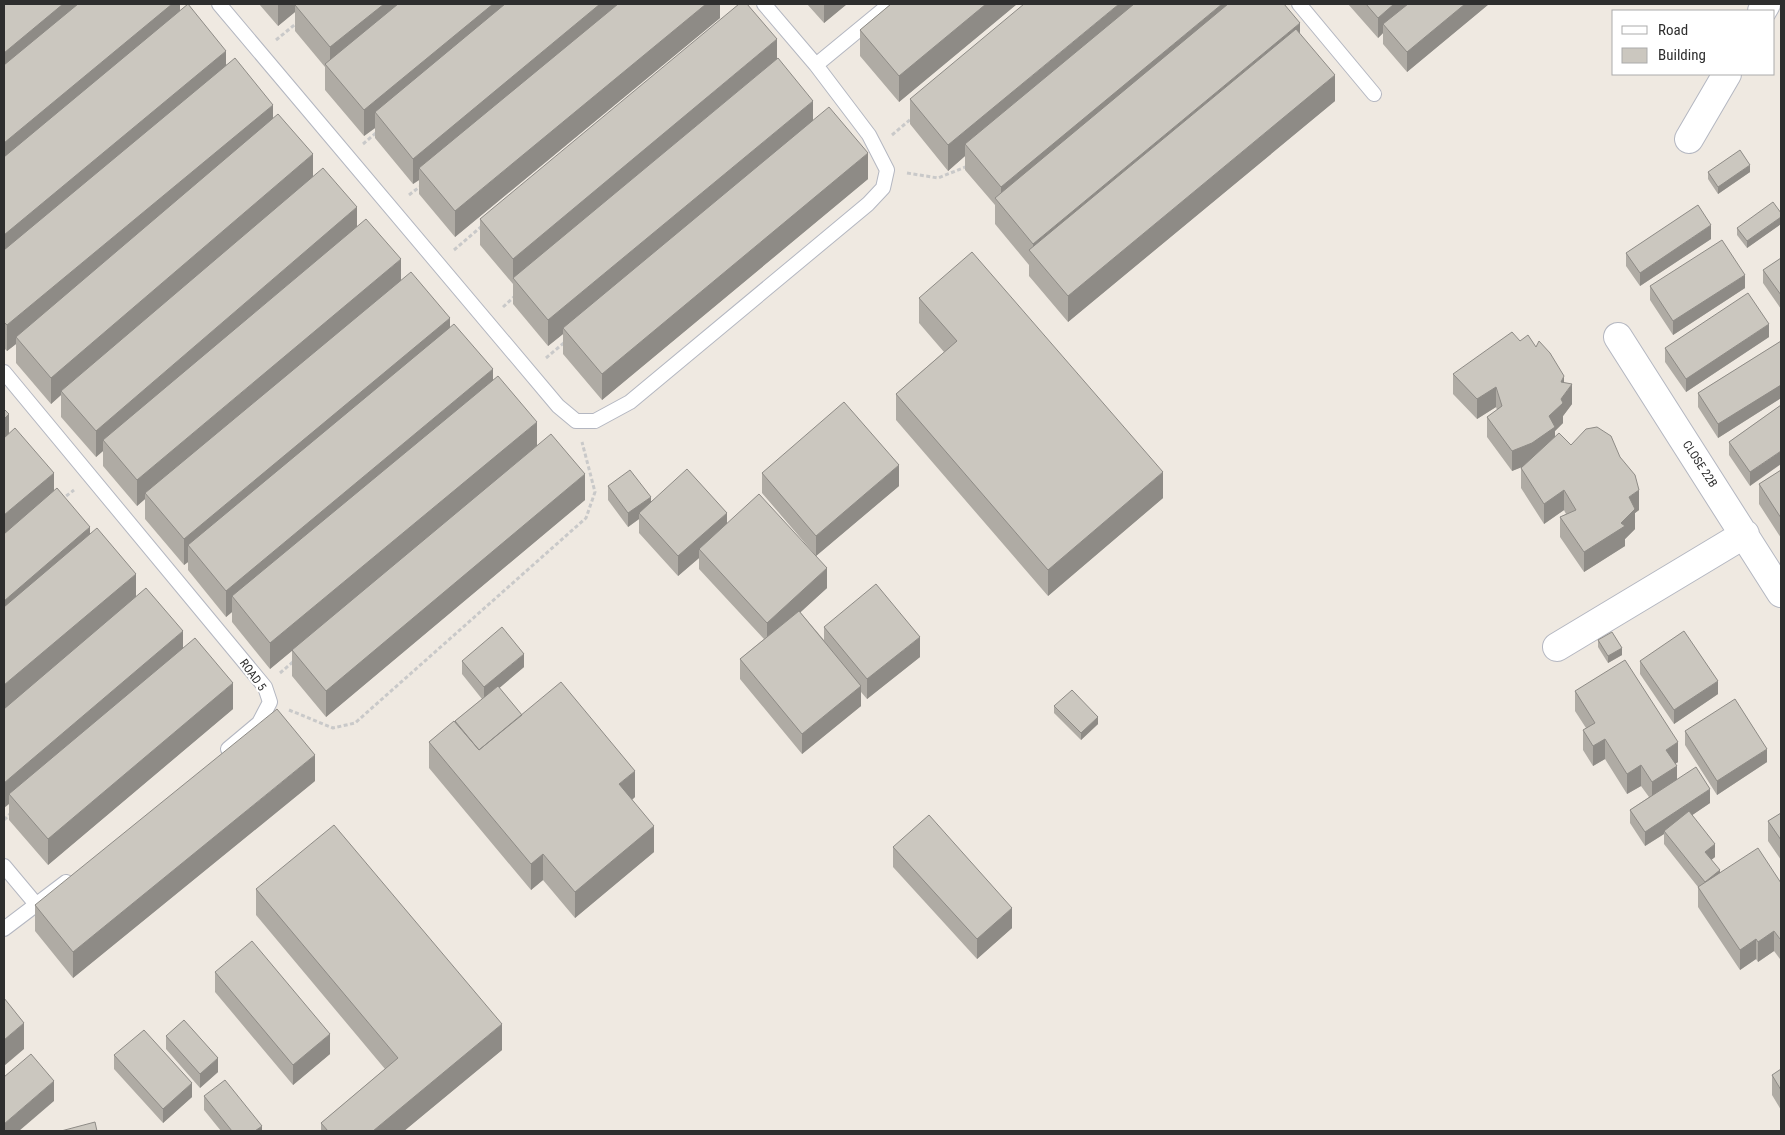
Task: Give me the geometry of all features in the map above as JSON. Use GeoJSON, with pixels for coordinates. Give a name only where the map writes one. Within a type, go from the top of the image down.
{"type":"FeatureCollection","features":[{"type":"Feature","properties":{"kind":"street"},"geometry":{"type":"LineString","coordinates":[[1689,139],[1726,75]]}},
{"type":"Feature","properties":{"kind":"street","name":"CLOSE 22B"},"geometry":{"type":"LineString","coordinates":[[1618,337],[1781,592]]}},
{"type":"Feature","properties":{"kind":"street"},"geometry":{"type":"LineString","coordinates":[[1557,647],[1745,534]]}},
{"type":"Feature","properties":{"kind":"lane"},"geometry":{"type":"LineString","coordinates":[[219,4],[558,406],[576,421],[595,421],[630,402],[868,204],[883,188],[887,170],[869,135],[816,65],[764,4]]}},
{"type":"Feature","properties":{"kind":"lane"},"geometry":{"type":"LineString","coordinates":[[816,65],[890,4]]}},
{"type":"Feature","properties":{"kind":"lane"},"geometry":{"type":"LineString","coordinates":[[1299,4],[1374,94]]}},
{"type":"Feature","properties":{"kind":"lane","name":"ROAD 5"},"geometry":{"type":"LineString","coordinates":[[4,372],[265,687],[270,702],[259,723],[214,761]]}},
{"type":"Feature","properties":{"kind":"lane"},"geometry":{"type":"LineString","coordinates":[[4,866],[36,903]]}},
{"type":"Feature","properties":{"kind":"lane"},"geometry":{"type":"LineString","coordinates":[[4,929],[36,903],[80,872]]}},
{"type":"Feature","properties":{"kind":"path"},"geometry":{"type":"LineString","coordinates":[[260,53],[305,16]]}},
{"type":"Feature","properties":{"kind":"path"},"geometry":{"type":"LineString","coordinates":[[876,149],[913,118]]}},
{"type":"Feature","properties":{"kind":"path"},"geometry":{"type":"LineString","coordinates":[[348,156],[378,131]]}},
{"type":"Feature","properties":{"kind":"path"},"geometry":{"type":"LineString","coordinates":[[887,170],[938,178],[968,166],[975,160]]}},
{"type":"Feature","properties":{"kind":"path"},"geometry":{"type":"LineString","coordinates":[[392,209],[422,184]]}},
{"type":"Feature","properties":{"kind":"path"},"geometry":{"type":"LineString","coordinates":[[438,263],[484,225]]}},
{"type":"Feature","properties":{"kind":"path"},"geometry":{"type":"LineString","coordinates":[[486,321],[516,295]]}},
{"type":"Feature","properties":{"kind":"path"},"geometry":{"type":"LineString","coordinates":[[529,371],[567,340]]}},
{"type":"Feature","properties":{"kind":"path"},"geometry":{"type":"LineString","coordinates":[[270,702],[333,728],[355,723],[586,518],[595,492],[576,421]]}},
{"type":"Feature","properties":{"kind":"path"},"geometry":{"type":"LineString","coordinates":[[54,507],[90,475]]}},
{"type":"Feature","properties":{"kind":"path"},"geometry":{"type":"LineString","coordinates":[[265,687],[295,661]]}},
{"type":"Feature","properties":{"kind":"path"},"geometry":{"type":"LineString","coordinates":[[4,820],[18,807]]}},
{"type":"Feature","properties":{"kind":"building"},"geometry":{"type":"Polygon","coordinates":[[[4,4],[63,4],[4,53],[4,4]]]}},
{"type":"Feature","properties":{"kind":"building"},"geometry":{"type":"Polygon","coordinates":[[[78,4],[172,4],[4,143],[4,65],[78,4]]]}},
{"type":"Feature","properties":{"kind":"building"},"geometry":{"type":"Polygon","coordinates":[[[188,4],[226,51],[4,235],[4,157],[188,4]]]}},
{"type":"Feature","properties":{"kind":"building"},"geometry":{"type":"Polygon","coordinates":[[[384,4],[330,47],[295,5],[384,4]]]}},
{"type":"Feature","properties":{"kind":"building"},"geometry":{"type":"Polygon","coordinates":[[[398,4],[493,4],[364,110],[325,64],[398,4]]]}},
{"type":"Feature","properties":{"kind":"building"},"geometry":{"type":"Polygon","coordinates":[[[505,4],[600,4],[413,159],[375,112],[505,4]]]}},
{"type":"Feature","properties":{"kind":"building"},"geometry":{"type":"Polygon","coordinates":[[[618,4],[706,4],[455,211],[419,168],[618,4]]]}},
{"type":"Feature","properties":{"kind":"building"},"geometry":{"type":"Polygon","coordinates":[[[739,4],[747,4],[777,39],[513,259],[480,219],[739,4]]]}},
{"type":"Feature","properties":{"kind":"building"},"geometry":{"type":"Polygon","coordinates":[[[891,4],[986,4],[899,76],[860,30],[891,4]]]}},
{"type":"Feature","properties":{"kind":"building"},"geometry":{"type":"Polygon","coordinates":[[[1024,4],[1119,4],[948,145],[910,99],[1024,4]]]}},
{"type":"Feature","properties":{"kind":"building"},"geometry":{"type":"Polygon","coordinates":[[[1134,4],[1222,4],[1001,187],[965,144],[1134,4]]]}},
{"type":"Feature","properties":{"kind":"building"},"geometry":{"type":"Polygon","coordinates":[[[1228,4],[1284,4],[1300,23],[1033,244],[995,198],[1228,4]]]}},
{"type":"Feature","properties":{"kind":"building"},"geometry":{"type":"Polygon","coordinates":[[[1366,4],[1394,4],[1378,18],[1366,4]]]}},
{"type":"Feature","properties":{"kind":"building"},"geometry":{"type":"Polygon","coordinates":[[[1408,4],[1465,4],[1407,52],[1383,24],[1408,4]]]}},
{"type":"Feature","properties":{"kind":"building"},"geometry":{"type":"Polygon","coordinates":[[[1296,29],[1335,75],[1068,296],[1029,250],[1296,29]]]}},
{"type":"Feature","properties":{"kind":"building"},"geometry":{"type":"Polygon","coordinates":[[[235,58],[273,105],[7,325],[4,322],[4,250],[235,58]]]}},
{"type":"Feature","properties":{"kind":"building"},"geometry":{"type":"Polygon","coordinates":[[[778,58],[813,101],[548,320],[513,278],[778,58]]]}},
{"type":"Feature","properties":{"kind":"building"},"geometry":{"type":"Polygon","coordinates":[[[829,107],[868,153],[602,374],[563,328],[829,107]]]}},
{"type":"Feature","properties":{"kind":"building"},"geometry":{"type":"Polygon","coordinates":[[[278,114],[313,154],[51,378],[16,337],[278,114]]]}},
{"type":"Feature","properties":{"kind":"building"},"geometry":{"type":"Polygon","coordinates":[[[1740,150],[1750,165],[1718,187],[1708,172],[1740,150]]]}},
{"type":"Feature","properties":{"kind":"building"},"geometry":{"type":"Polygon","coordinates":[[[323,168],[357,207],[96,431],[61,391],[323,168]]]}},
{"type":"Feature","properties":{"kind":"building"},"geometry":{"type":"Polygon","coordinates":[[[1773,202],[1781,213],[1781,217],[1747,241],[1737,228],[1773,202]]]}},
{"type":"Feature","properties":{"kind":"building"},"geometry":{"type":"Polygon","coordinates":[[[1698,205],[1711,225],[1640,273],[1626,253],[1698,205]]]}},
{"type":"Feature","properties":{"kind":"building"},"geometry":{"type":"Polygon","coordinates":[[[366,219],[401,259],[137,480],[103,440],[366,219]]]}},
{"type":"Feature","properties":{"kind":"building"},"geometry":{"type":"Polygon","coordinates":[[[1722,240],[1745,275],[1673,321],[1650,286],[1722,240]]]}},
{"type":"Feature","properties":{"kind":"building"},"geometry":{"type":"Polygon","coordinates":[[[972,252],[1163,472],[1048,570],[896,394],[957,341],[919,298],[972,252]]]}},
{"type":"Feature","properties":{"kind":"building"},"geometry":{"type":"Polygon","coordinates":[[[1781,258],[1781,295],[1763,270],[1781,258]]]}},
{"type":"Feature","properties":{"kind":"building"},"geometry":{"type":"Polygon","coordinates":[[[411,272],[450,318],[184,539],[145,493],[411,272]]]}},
{"type":"Feature","properties":{"kind":"building"},"geometry":{"type":"Polygon","coordinates":[[[1748,293],[1769,324],[1686,379],[1665,348],[1748,293]]]}},
{"type":"Feature","properties":{"kind":"building"},"geometry":{"type":"Polygon","coordinates":[[[454,324],[493,369],[226,591],[188,545],[454,324]]]}},
{"type":"Feature","properties":{"kind":"building"},"geometry":{"type":"Polygon","coordinates":[[[1512,332],[1520,341],[1528,335],[1536,347],[1539,341],[1550,353],[1564,376],[1561,382],[1572,384],[1561,399],[1563,403],[1549,416],[1555,427],[1532,443],[1512,451],[1487,417],[1502,406],[1496,387],[1477,399],[1453,374],[1512,332]]]}},
{"type":"Feature","properties":{"kind":"building"},"geometry":{"type":"Polygon","coordinates":[[[1781,341],[1781,385],[1718,424],[1698,393],[1781,341]]]}},
{"type":"Feature","properties":{"kind":"building"},"geometry":{"type":"Polygon","coordinates":[[[498,376],[537,422],[270,643],[232,596],[498,376]]]}},
{"type":"Feature","properties":{"kind":"building"},"geometry":{"type":"Polygon","coordinates":[[[844,402],[899,465],[816,536],[762,473],[844,402]]]}},
{"type":"Feature","properties":{"kind":"building"},"geometry":{"type":"Polygon","coordinates":[[[1781,405],[1781,451],[1750,472],[1729,442],[1781,405]]]}},
{"type":"Feature","properties":{"kind":"building"},"geometry":{"type":"Polygon","coordinates":[[[4,409],[9,414],[4,419],[4,409]]]}},
{"type":"Feature","properties":{"kind":"building"},"geometry":{"type":"Polygon","coordinates":[[[1597,427],[1611,436],[1620,457],[1635,475],[1639,490],[1629,497],[1635,509],[1621,523],[1625,526],[1584,552],[1560,517],[1576,510],[1564,490],[1544,504],[1521,468],[1559,433],[1571,445],[1586,429],[1597,427]]]}},
{"type":"Feature","properties":{"kind":"building"},"geometry":{"type":"Polygon","coordinates":[[[15,428],[54,473],[4,515],[4,438],[15,428]]]}},
{"type":"Feature","properties":{"kind":"building"},"geometry":{"type":"Polygon","coordinates":[[[551,434],[585,474],[326,691],[292,650],[551,434]]]}},
{"type":"Feature","properties":{"kind":"building"},"geometry":{"type":"Polygon","coordinates":[[[687,469],[727,513],[678,556],[639,513],[687,469]]]}},
{"type":"Feature","properties":{"kind":"building"},"geometry":{"type":"Polygon","coordinates":[[[630,470],[651,497],[628,513],[608,486],[630,470]]]}},
{"type":"Feature","properties":{"kind":"building"},"geometry":{"type":"Polygon","coordinates":[[[1781,470],[1781,518],[1759,484],[1781,470]]]}},
{"type":"Feature","properties":{"kind":"building"},"geometry":{"type":"Polygon","coordinates":[[[57,488],[90,527],[4,601],[4,534],[57,488]]]}},
{"type":"Feature","properties":{"kind":"building"},"geometry":{"type":"Polygon","coordinates":[[[759,494],[827,568],[767,623],[699,549],[759,494]]]}},
{"type":"Feature","properties":{"kind":"building"},"geometry":{"type":"Polygon","coordinates":[[[97,528],[136,574],[4,685],[4,607],[97,528]]]}},
{"type":"Feature","properties":{"kind":"building"},"geometry":{"type":"Polygon","coordinates":[[[876,584],[920,637],[867,679],[824,627],[876,584]]]}},
{"type":"Feature","properties":{"kind":"building"},"geometry":{"type":"Polygon","coordinates":[[[146,588],[183,631],[4,783],[4,709],[146,588]]]}},
{"type":"Feature","properties":{"kind":"building"},"geometry":{"type":"Polygon","coordinates":[[[799,611],[861,686],[802,734],[740,659],[799,611]]]}},
{"type":"Feature","properties":{"kind":"building"},"geometry":{"type":"Polygon","coordinates":[[[502,627],[524,654],[484,687],[462,661],[502,627]]]}},
{"type":"Feature","properties":{"kind":"building"},"geometry":{"type":"Polygon","coordinates":[[[1684,631],[1718,681],[1674,710],[1640,661],[1684,631]]]}},
{"type":"Feature","properties":{"kind":"building"},"geometry":{"type":"Polygon","coordinates":[[[1612,632],[1622,648],[1608,656],[1598,640],[1612,632]]]}},
{"type":"Feature","properties":{"kind":"building"},"geometry":{"type":"Polygon","coordinates":[[[195,638],[233,683],[48,839],[9,794],[195,638]]]}},
{"type":"Feature","properties":{"kind":"building"},"geometry":{"type":"Polygon","coordinates":[[[1625,660],[1678,742],[1666,750],[1677,766],[1652,782],[1641,765],[1627,774],[1605,739],[1593,746],[1583,730],[1595,723],[1575,691],[1625,660]]]}},
{"type":"Feature","properties":{"kind":"building"},"geometry":{"type":"Polygon","coordinates":[[[561,682],[635,771],[619,784],[654,826],[575,892],[543,854],[531,864],[429,742],[454,721],[479,750],[561,682]]]}},
{"type":"Feature","properties":{"kind":"building"},"geometry":{"type":"Polygon","coordinates":[[[498,686],[522,715],[479,750],[455,721],[498,686]]]}},
{"type":"Feature","properties":{"kind":"building"},"geometry":{"type":"Polygon","coordinates":[[[1072,690],[1098,717],[1081,733],[1054,706],[1072,690]]]}},
{"type":"Feature","properties":{"kind":"building"},"geometry":{"type":"Polygon","coordinates":[[[1735,699],[1767,749],[1717,781],[1685,731],[1735,699]]]}},
{"type":"Feature","properties":{"kind":"building"},"geometry":{"type":"Polygon","coordinates":[[[277,709],[315,755],[73,952],[35,905],[277,709]]]}},
{"type":"Feature","properties":{"kind":"building"},"geometry":{"type":"Polygon","coordinates":[[[1696,767],[1710,789],[1645,832],[1630,810],[1696,767]]]}},
{"type":"Feature","properties":{"kind":"building"},"geometry":{"type":"Polygon","coordinates":[[[1689,811],[1715,844],[1705,852],[1720,870],[1705,882],[1664,831],[1689,811]]]}},
{"type":"Feature","properties":{"kind":"building"},"geometry":{"type":"Polygon","coordinates":[[[1781,813],[1781,840],[1768,821],[1781,813]]]}},
{"type":"Feature","properties":{"kind":"building"},"geometry":{"type":"Polygon","coordinates":[[[929,815],[1012,908],[977,939],[893,847],[929,815]]]}},
{"type":"Feature","properties":{"kind":"building"},"geometry":{"type":"Polygon","coordinates":[[[334,825],[502,1024],[373,1131],[328,1131],[321,1123],[398,1058],[256,889],[334,825]]]}},
{"type":"Feature","properties":{"kind":"building"},"geometry":{"type":"Polygon","coordinates":[[[1758,848],[1781,883],[1781,938],[1774,931],[1758,942],[1756,939],[1740,950],[1698,887],[1758,848]]]}},
{"type":"Feature","properties":{"kind":"building"},"geometry":{"type":"Polygon","coordinates":[[[252,941],[330,1034],[293,1065],[215,972],[252,941]]]}},
{"type":"Feature","properties":{"kind":"building"},"geometry":{"type":"Polygon","coordinates":[[[4,998],[24,1023],[4,1040],[4,998]]]}},
{"type":"Feature","properties":{"kind":"building"},"geometry":{"type":"Polygon","coordinates":[[[184,1020],[218,1058],[200,1074],[166,1036],[184,1020]]]}},
{"type":"Feature","properties":{"kind":"building"},"geometry":{"type":"Polygon","coordinates":[[[144,1030],[192,1083],[163,1109],[114,1055],[144,1030]]]}},
{"type":"Feature","properties":{"kind":"building"},"geometry":{"type":"Polygon","coordinates":[[[31,1054],[54,1081],[4,1124],[4,1077],[31,1054]]]}},
{"type":"Feature","properties":{"kind":"building"},"geometry":{"type":"Polygon","coordinates":[[[1781,1069],[1781,1090],[1772,1075],[1781,1069]]]}},
{"type":"Feature","properties":{"kind":"building"},"geometry":{"type":"Polygon","coordinates":[[[225,1080],[262,1126],[255,1131],[232,1131],[204,1096],[225,1080]]]}},
{"type":"Feature","properties":{"kind":"building"},"geometry":{"type":"Polygon","coordinates":[[[95,1122],[97,1131],[61,1131],[95,1122]]]}}]}
